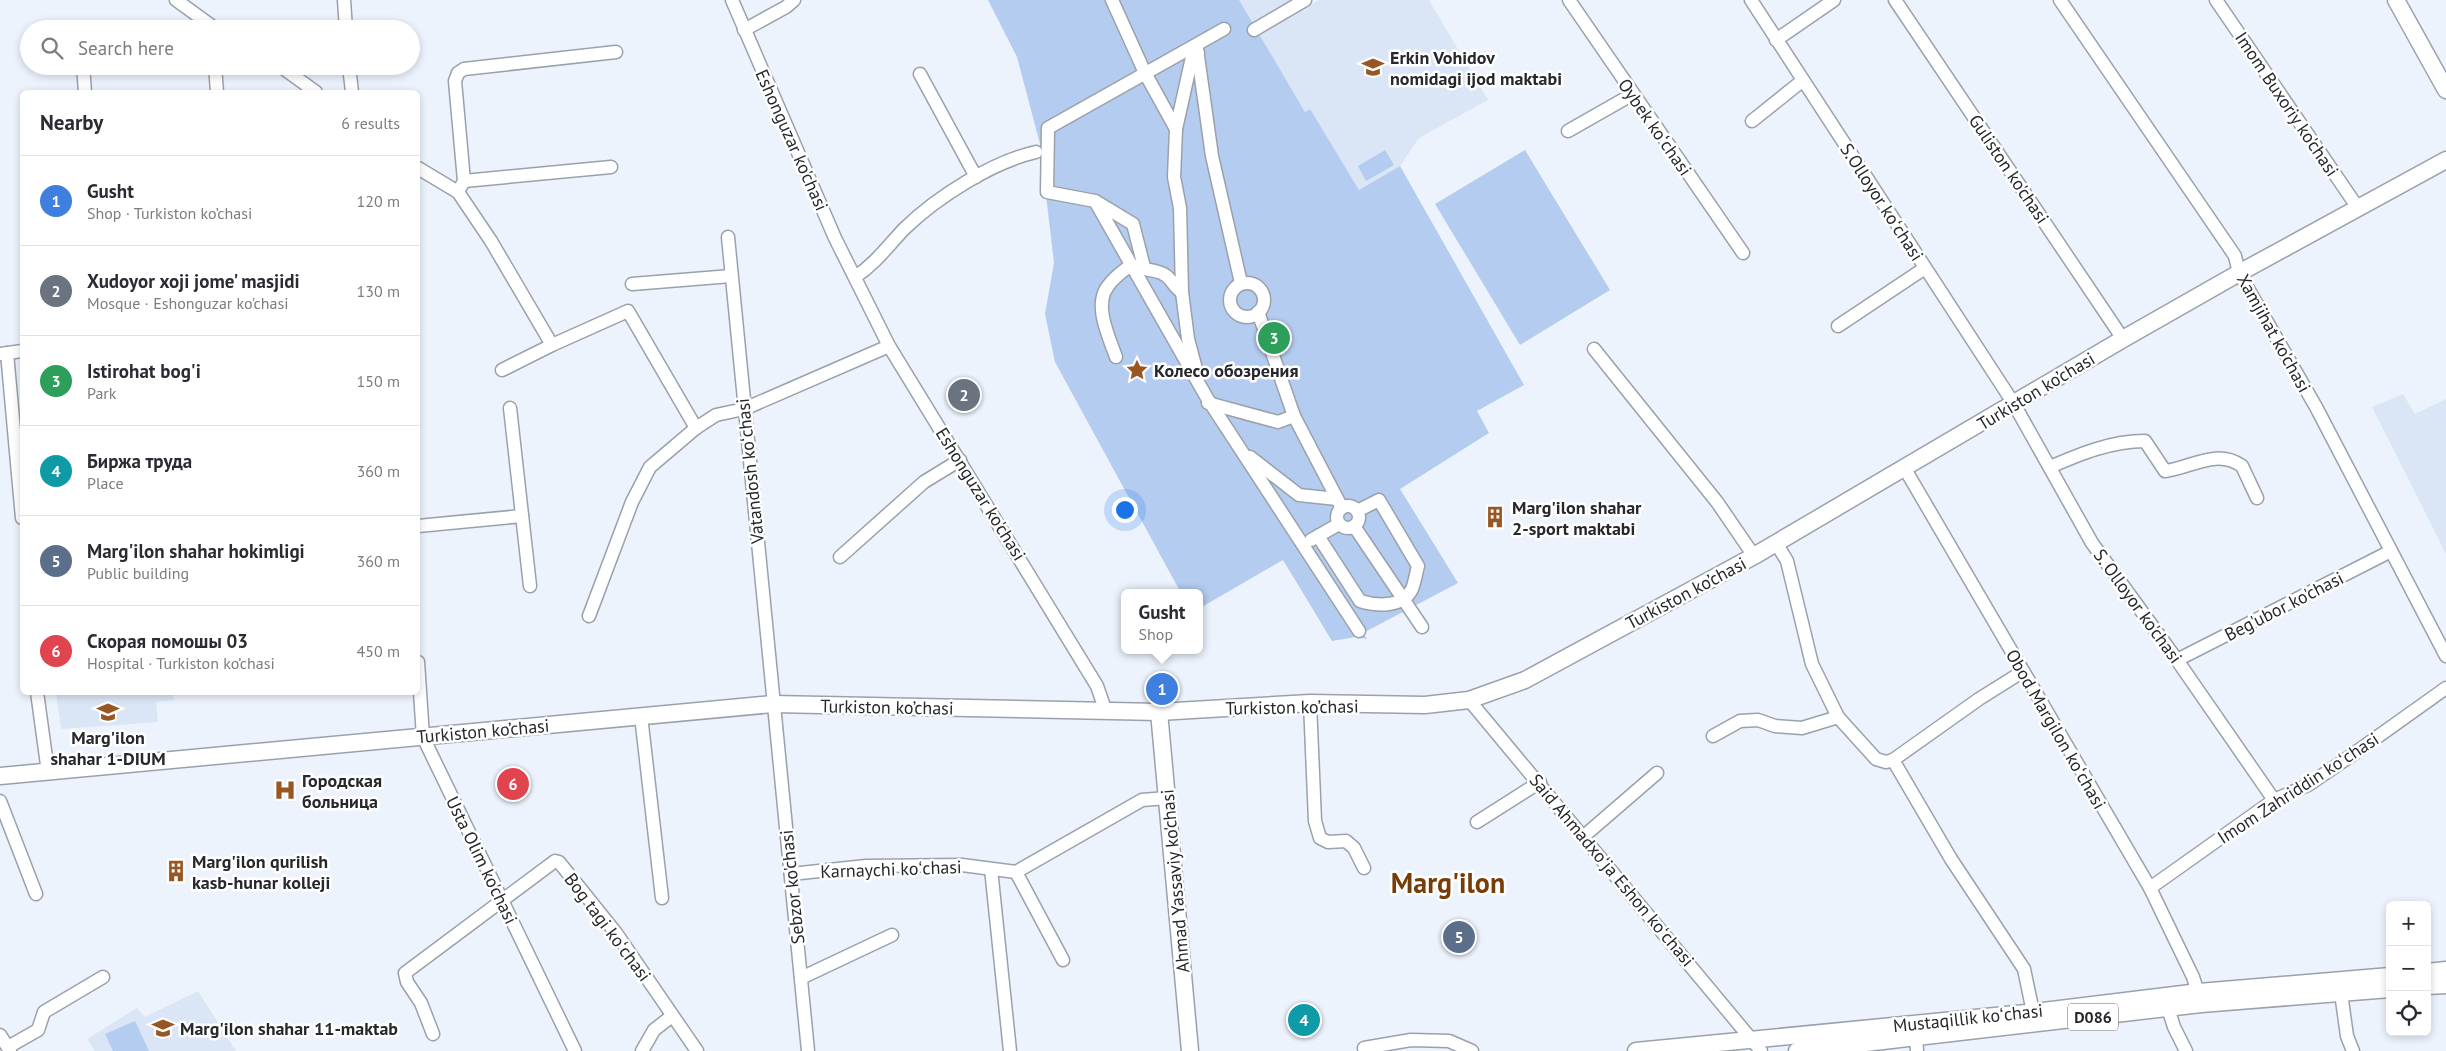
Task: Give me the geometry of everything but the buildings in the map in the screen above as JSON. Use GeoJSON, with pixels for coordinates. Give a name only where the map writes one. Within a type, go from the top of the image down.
{"type":"FeatureCollection","features":[{"type":"Feature","properties":{"kind":"main road"},"geometry":{"type":"LineString","coordinates":[[2396,0],[2446,90]]}},
{"type":"Feature","properties":{"kind":"main road","name":"Turkiston ko’chasi"},"geometry":{"type":"LineString","coordinates":[[0,776],[773,704],[1159,712],[1310,703],[1425,705],[1469,700],[1525,680],[1754,556],[1905,469],[2123,339],[2239,273],[2446,160]]}},
{"type":"Feature","properties":{"kind":"main road","name":"Ahmad Yassaviy ko'chasi"},"geometry":{"type":"LineString","coordinates":[[1159,712],[1190,1051]]}},
{"type":"Feature","properties":{"kind":"main road"},"geometry":{"type":"LineString","coordinates":[[2431,972],[2446,970]]}},
{"type":"Feature","properties":{"kind":"main road","name":"Mustaqillik koʻchasi"},"geometry":{"type":"LineString","coordinates":[[1636,1051],[1757,1045],[2033,1012],[2200,998],[2386,976]]}},
{"type":"Feature","properties":{"kind":"main road"},"geometry":{"type":"LineString","coordinates":[[2431,986],[2446,984]]}},
{"type":"Feature","properties":{"kind":"main road","name":"Mustaqillik koʻchasi"},"geometry":{"type":"LineString","coordinates":[[1797,1051],[1916,1044],[2168,1008],[2200,998],[2341,993],[2386,989]]}},
{"type":"Feature","properties":{"kind":"street"},"geometry":{"type":"LineString","coordinates":[[176,0],[202,20]]}},
{"type":"Feature","properties":{"kind":"street"},"geometry":{"type":"LineString","coordinates":[[344,0],[345,20]]}},
{"type":"Feature","properties":{"kind":"street","name":"Eshonguzar ko'chasi"},"geometry":{"type":"LineString","coordinates":[[732,0],[831,229],[889,346],[1097,686],[1106,712]]}},
{"type":"Feature","properties":{"kind":"street"},"geometry":{"type":"LineString","coordinates":[[744,30],[786,7],[794,0]]}},
{"type":"Feature","properties":{"kind":"street"},"geometry":{"type":"LineString","coordinates":[[1112,0],[1146,73],[1176,129]]}},
{"type":"Feature","properties":{"kind":"street"},"geometry":{"type":"LineString","coordinates":[[1254,30],[1306,0]]}},
{"type":"Feature","properties":{"kind":"street","name":"Oybek koʻchasi"},"geometry":{"type":"LineString","coordinates":[[1569,0],[1743,253]]}},
{"type":"Feature","properties":{"kind":"street","name":"S.Olloyor koʻchasi"},"geometry":{"type":"LineString","coordinates":[[1752,0],[1802,81],[2014,404]]}},
{"type":"Feature","properties":{"kind":"street"},"geometry":{"type":"LineString","coordinates":[[1776,40],[1834,0]]}},
{"type":"Feature","properties":{"kind":"street","name":"Guliston ko'chasi"},"geometry":{"type":"LineString","coordinates":[[1895,0],[2123,339]]}},
{"type":"Feature","properties":{"kind":"street","name":"Xamjihat ko'chasi"},"geometry":{"type":"LineString","coordinates":[[2060,0],[2235,256],[2239,273],[2316,408],[2446,656]]}},
{"type":"Feature","properties":{"kind":"street","name":"Imom Buxoriy ko'chasi"},"geometry":{"type":"LineString","coordinates":[[2216,0],[2358,208]]}},
{"type":"Feature","properties":{"kind":"street"},"geometry":{"type":"LineString","coordinates":[[1138,266],[1132,224],[1095,201],[1047,192],[1048,128],[1146,73],[1197,49],[1224,29]]}},
{"type":"Feature","properties":{"kind":"street"},"geometry":{"type":"LineString","coordinates":[[1197,49],[1192,57],[1176,129],[1174,178],[1180,208],[1182,292],[1188,339],[1206,400]]}},
{"type":"Feature","properties":{"kind":"street"},"geometry":{"type":"LineString","coordinates":[[1197,49],[1212,156],[1242,283]]}},
{"type":"Feature","properties":{"kind":"street"},"geometry":{"type":"LineString","coordinates":[[552,345],[461,186],[455,81],[458,73],[464,68],[616,52]]}},
{"type":"Feature","properties":{"kind":"street"},"geometry":{"type":"LineString","coordinates":[[920,74],[976,177]]}},
{"type":"Feature","properties":{"kind":"street"},"geometry":{"type":"LineString","coordinates":[[83,75],[85,90]]}},
{"type":"Feature","properties":{"kind":"street"},"geometry":{"type":"LineString","coordinates":[[215,75],[217,90]]}},
{"type":"Feature","properties":{"kind":"street"},"geometry":{"type":"LineString","coordinates":[[292,75],[313,90]]}},
{"type":"Feature","properties":{"kind":"street"},"geometry":{"type":"LineString","coordinates":[[350,75],[352,90]]}},
{"type":"Feature","properties":{"kind":"street"},"geometry":{"type":"LineString","coordinates":[[1752,121],[1802,81]]}},
{"type":"Feature","properties":{"kind":"street"},"geometry":{"type":"LineString","coordinates":[[1568,131],[1632,94]]}},
{"type":"Feature","properties":{"kind":"street"},"geometry":{"type":"LineString","coordinates":[[855,277],[870,267],[918,218],[976,177],[1018,156],[1036,152]]}},
{"type":"Feature","properties":{"kind":"street"},"geometry":{"type":"LineString","coordinates":[[420,169],[461,186],[612,166]]}},
{"type":"Feature","properties":{"kind":"street"},"geometry":{"type":"LineString","coordinates":[[1095,201],[1138,266],[1206,400],[1240,448],[1359,631]]}},
{"type":"Feature","properties":{"kind":"street","name":"Vatandosh koʻchasi"},"geometry":{"type":"LineString","coordinates":[[728,237],[775,723]]}},
{"type":"Feature","properties":{"kind":"street"},"geometry":{"type":"LineString","coordinates":[[1138,266],[1165,275],[1182,292]]}},
{"type":"Feature","properties":{"kind":"street"},"geometry":{"type":"LineString","coordinates":[[1116,357],[1102,310],[1106,287],[1138,266]]}},
{"type":"Feature","properties":{"kind":"street"},"geometry":{"type":"LineString","coordinates":[[1838,326],[1925,268]]}},
{"type":"Feature","properties":{"kind":"street"},"geometry":{"type":"LineString","coordinates":[[632,284],[732,276]]}},
{"type":"Feature","properties":{"kind":"street"},"geometry":{"type":"LineString","coordinates":[[1242,283],[1250,283],[1257,286],[1262,292],[1264,307],[1259,314],[1258,312],[1244,318],[1236,316],[1231,310],[1229,302],[1230,294],[1234,287],[1242,283]]}},
{"type":"Feature","properties":{"kind":"street"},"geometry":{"type":"LineString","coordinates":[[502,370],[628,311],[696,428]]}},
{"type":"Feature","properties":{"kind":"street"},"geometry":{"type":"LineString","coordinates":[[1258,312],[1294,416],[1339,504],[1339,524]]}},
{"type":"Feature","properties":{"kind":"street"},"geometry":{"type":"LineString","coordinates":[[589,616],[632,502],[650,467],[696,428],[716,415],[744,409],[889,346]]}},
{"type":"Feature","properties":{"kind":"street"},"geometry":{"type":"LineString","coordinates":[[1594,349],[1711,495],[1754,556]]}},
{"type":"Feature","properties":{"kind":"street"},"geometry":{"type":"LineString","coordinates":[[20,352],[3,354],[20,470]]}},
{"type":"Feature","properties":{"kind":"street"},"geometry":{"type":"LineString","coordinates":[[1206,400],[1278,422],[1294,416]]}},
{"type":"Feature","properties":{"kind":"street","name":"S. Olloyor ko'chasi"},"geometry":{"type":"LineString","coordinates":[[2014,404],[2092,543],[2177,660],[2274,800]]}},
{"type":"Feature","properties":{"kind":"street"},"geometry":{"type":"LineString","coordinates":[[510,408],[530,586]]}},
{"type":"Feature","properties":{"kind":"street"},"geometry":{"type":"LineString","coordinates":[[2050,467],[2088,451],[2112,445],[2145,441],[2165,471],[2212,458],[2238,463],[2242,466],[2258,498]]}},
{"type":"Feature","properties":{"kind":"street"},"geometry":{"type":"LineString","coordinates":[[1240,448],[1298,495],[1339,504],[1357,511]]}},
{"type":"Feature","properties":{"kind":"street"},"geometry":{"type":"LineString","coordinates":[[840,557],[924,482],[960,460]]}},
{"type":"Feature","properties":{"kind":"street","name":"Obod Margilon koʻchasi"},"geometry":{"type":"LineString","coordinates":[[1905,469],[2150,888],[2200,998]]}},
{"type":"Feature","properties":{"kind":"street"},"geometry":{"type":"LineString","coordinates":[[1318,536],[1360,601],[1373,605],[1391,604],[1403,599],[1411,591],[1418,566],[1379,500],[1357,511]]}},
{"type":"Feature","properties":{"kind":"street"},"geometry":{"type":"LineString","coordinates":[[1339,524],[1348,528],[1354,526],[1358,520],[1357,511]]}},
{"type":"Feature","properties":{"kind":"street"},"geometry":{"type":"LineString","coordinates":[[420,526],[522,516]]}},
{"type":"Feature","properties":{"kind":"street"},"geometry":{"type":"LineString","coordinates":[[1303,545],[1339,524]]}},
{"type":"Feature","properties":{"kind":"street"},"geometry":{"type":"LineString","coordinates":[[1354,526],[1422,627]]}},
{"type":"Feature","properties":{"kind":"street"},"geometry":{"type":"LineString","coordinates":[[1776,543],[1787,561],[1812,664],[1838,717],[1876,758],[1886,762],[1893,760],[1979,699],[2022,672]]}},
{"type":"Feature","properties":{"kind":"street","name":"Beg'ubor ko'chasi"},"geometry":{"type":"LineString","coordinates":[[2177,660],[2391,551]]}},
{"type":"Feature","properties":{"kind":"street","name":"Imom Zahriddin koʻchasi"},"geometry":{"type":"LineString","coordinates":[[2150,888],[2274,800],[2308,785],[2446,688]]}},
{"type":"Feature","properties":{"kind":"street","name":"Usta Olim ko'chasi"},"geometry":{"type":"LineString","coordinates":[[420,692],[423,737],[575,1051]]}},
{"type":"Feature","properties":{"kind":"street"},"geometry":{"type":"LineString","coordinates":[[38,695],[48,772]]}},
{"type":"Feature","properties":{"kind":"street","name":"Said Ahmadxoʻja Eshon koʻchasi"},"geometry":{"type":"LineString","coordinates":[[1469,700],[1540,782],[1757,1045]]}},
{"type":"Feature","properties":{"kind":"street"},"geometry":{"type":"LineString","coordinates":[[1310,703],[1315,821],[1320,838],[1328,842],[1346,841],[1354,848],[1364,868]]}},
{"type":"Feature","properties":{"kind":"street"},"geometry":{"type":"LineString","coordinates":[[641,716],[662,898]]}},
{"type":"Feature","properties":{"kind":"street"},"geometry":{"type":"LineString","coordinates":[[1713,736],[1740,721],[1758,720],[1775,726],[1802,728],[1838,717]]}},
{"type":"Feature","properties":{"kind":"street","name":"Sebzor ko'chasi"},"geometry":{"type":"LineString","coordinates":[[775,723],[808,1051]]}},
{"type":"Feature","properties":{"kind":"street"},"geometry":{"type":"LineString","coordinates":[[1893,760],[1951,859],[2024,969],[2033,1012]]}},
{"type":"Feature","properties":{"kind":"street"},"geometry":{"type":"LineString","coordinates":[[1584,836],[1657,773]]}},
{"type":"Feature","properties":{"kind":"street"},"geometry":{"type":"LineString","coordinates":[[1477,822],[1540,782]]}},
{"type":"Feature","properties":{"kind":"street"},"geometry":{"type":"LineString","coordinates":[[1063,960],[1016,872],[1142,800],[1167,798]]}},
{"type":"Feature","properties":{"kind":"street"},"geometry":{"type":"LineString","coordinates":[[0,801],[36,894]]}},
{"type":"Feature","properties":{"kind":"street","name":"Bog tagi koʻchasi"},"geometry":{"type":"LineString","coordinates":[[433,1034],[421,1003],[407,982],[405,973],[552,861],[559,862],[616,933],[697,1051]]}},
{"type":"Feature","properties":{"kind":"street","name":"Karnaychi koʻchasi"},"geometry":{"type":"LineString","coordinates":[[791,874],[866,866],[962,865],[1016,872]]}},
{"type":"Feature","properties":{"kind":"street"},"geometry":{"type":"LineString","coordinates":[[991,869],[1010,1051]]}},
{"type":"Feature","properties":{"kind":"street"},"geometry":{"type":"LineString","coordinates":[[801,978],[892,935]]}},
{"type":"Feature","properties":{"kind":"street"},"geometry":{"type":"LineString","coordinates":[[0,1036],[9,1049],[38,1030],[44,1012],[103,976]]}},
{"type":"Feature","properties":{"kind":"street"},"geometry":{"type":"LineString","coordinates":[[2341,993],[2347,1036],[2353,1051]]}},
{"type":"Feature","properties":{"kind":"street"},"geometry":{"type":"LineString","coordinates":[[2168,1008],[2174,1027],[2186,1051]]}},
{"type":"Feature","properties":{"kind":"street"},"geometry":{"type":"LineString","coordinates":[[642,1051],[654,1030],[672,1016]]}},
{"type":"Feature","properties":{"kind":"street"},"geometry":{"type":"LineString","coordinates":[[1364,1051],[1364,1048],[1411,1040],[1448,1041],[1472,1051]]}},
{"type":"Feature","properties":{"kind":"shaded area"},"geometry":{"type":"Polygon","coordinates":[[[988,0],[1239,0],[1305,112],[1310,109],[1359,190],[1400,166],[1524,385],[1477,411],[1489,433],[1400,489],[1458,583],[1363,633],[1367,639],[1356,637],[1332,641],[1283,560],[1203,606],[1203,589],[1179,589],[1055,362],[1045,314],[1054,263],[1040,144],[1017,57],[988,0]]]}},
{"type":"Feature","properties":{"kind":"shaded area"},"geometry":{"type":"Polygon","coordinates":[[[1236,0],[1298,0],[1250,26],[1236,0]]]}},
{"type":"Feature","properties":{"kind":"shaded area","name":"Erkin Vohidov nomidagi ijod maktabi"},"geometry":{"type":"Polygon","coordinates":[[[1319,0],[1429,0],[1488,100],[1419,138],[1400,166],[1359,190],[1309,109],[1305,112],[1258,33],[1319,0]]]}},
{"type":"Feature","properties":{"kind":"shaded area"},"geometry":{"type":"Polygon","coordinates":[[[1385,150],[1394,165],[1366,181],[1358,166],[1385,150]]]}},
{"type":"Feature","properties":{"kind":"shaded area"},"geometry":{"type":"Polygon","coordinates":[[[1525,150],[1610,290],[1520,345],[1435,204],[1525,150]]]}},
{"type":"Feature","properties":{"kind":"shaded area"},"geometry":{"type":"Polygon","coordinates":[[[2403,394],[2415,414],[2446,399],[2446,554],[2372,407],[2403,394]]]}},
{"type":"Feature","properties":{"kind":"shaded area","name":"Marg'ilon shahar 1-DIUM"},"geometry":{"type":"Polygon","coordinates":[[[56,695],[173,695],[174,700],[156,702],[158,722],[61,729],[56,695]]]}},
{"type":"Feature","properties":{"kind":"shaded area","name":"Marg'ilon shahar 11-maktab"},"geometry":{"type":"Polygon","coordinates":[[[198,991],[236,1051],[95,1051],[87,1039],[137,1008],[145,1017],[198,991]]]}},
{"type":"Feature","properties":{"kind":"shaded area"},"geometry":{"type":"Polygon","coordinates":[[[135,1021],[149,1051],[113,1051],[105,1034],[135,1021]]]}},
{"type":"Feature","properties":{"kind":"place","name":"Erkin Vohidov nomidagi ijod maktabi"},"geometry":{"type":"Point","coordinates":[1373,67]}},
{"type":"Feature","properties":{"kind":"place","name":"Istirohat bog'i"},"geometry":{"type":"Point","coordinates":[1274,338]}},
{"type":"Feature","properties":{"kind":"place","name":"Колесо обозрения"},"geometry":{"type":"Point","coordinates":[1137,370]}},
{"type":"Feature","properties":{"kind":"place","name":"Xudoyor xoji jome' masjidi"},"geometry":{"type":"Point","coordinates":[964,395]}},
{"type":"Feature","properties":{"kind":"place","name":"Marg'ilon shahar 2-sport maktabi"},"geometry":{"type":"Point","coordinates":[1495,517]}},
{"type":"Feature","properties":{"kind":"place","name":"Gusht"},"geometry":{"type":"Point","coordinates":[1162,689]}},
{"type":"Feature","properties":{"kind":"place","name":"Marg'ilon shahar 1-DIUM"},"geometry":{"type":"Point","coordinates":[108,712]}},
{"type":"Feature","properties":{"kind":"place","name":"Скорая помошы 03"},"geometry":{"type":"Point","coordinates":[513,784]}},
{"type":"Feature","properties":{"kind":"place","name":"Городская больница"},"geometry":{"type":"Point","coordinates":[285,790]}},
{"type":"Feature","properties":{"kind":"place","name":"Marg'ilon qurilish kasb-hunar kolleji"},"geometry":{"type":"Point","coordinates":[176,871]}},
{"type":"Feature","properties":{"kind":"place","name":"Marg'ilon shahar hokimligi"},"geometry":{"type":"Point","coordinates":[1459,937]}},
{"type":"Feature","properties":{"kind":"place","name":"Биржа труда"},"geometry":{"type":"Point","coordinates":[1304,1020]}},
{"type":"Feature","properties":{"kind":"place","name":"Marg'ilon shahar 11-maktab"},"geometry":{"type":"Point","coordinates":[163,1028]}},
{"type":"Feature","properties":{"kind":"district","name":"Marg'ilon"},"geometry":{"type":"Point","coordinates":[1448,882]}}]}
